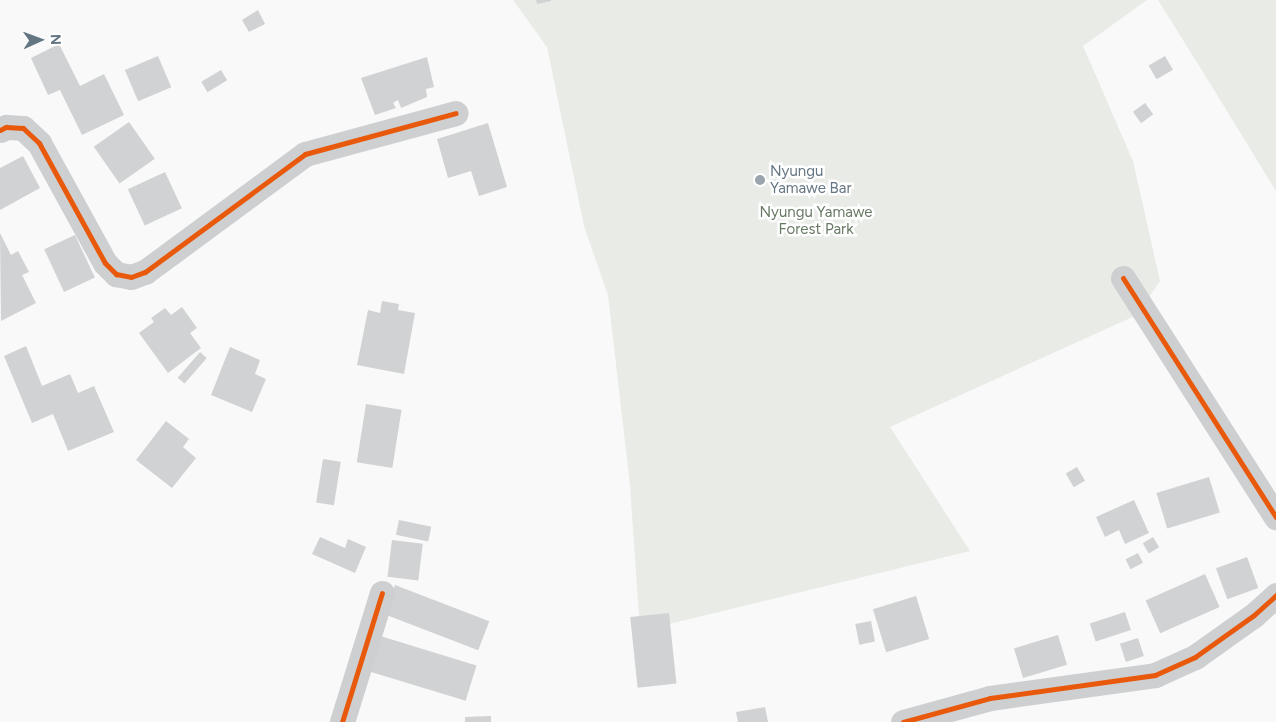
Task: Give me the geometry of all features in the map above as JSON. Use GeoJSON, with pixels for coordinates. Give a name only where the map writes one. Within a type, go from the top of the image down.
{"type":"FeatureCollection","features":[{"type":"Feature","properties":{"kind":"street"},"geometry":{"type":"LineString","coordinates":[[0,130],[6,127],[23,128],[39,144],[105,263],[116,274],[132,277],[145,272],[306,154],[456,113]]}},
{"type":"Feature","properties":{"kind":"street"},"geometry":{"type":"LineString","coordinates":[[1123,278],[1276,517]]}},
{"type":"Feature","properties":{"kind":"street"},"geometry":{"type":"LineString","coordinates":[[342,722],[382,593]]}},
{"type":"Feature","properties":{"kind":"street"},"geometry":{"type":"LineString","coordinates":[[903,722],[990,698],[1155,675],[1195,657],[1254,615],[1276,596]]}},
{"type":"Feature","properties":{"kind":"green space","name":"Nyungu Yamawe Forest Park"},"geometry":{"type":"Polygon","coordinates":[[[513,0],[1147,0],[1083,46],[1133,161],[1160,281],[1137,315],[890,427],[970,551],[640,631],[630,485],[608,295],[584,226],[547,47],[513,0]]]}},
{"type":"Feature","properties":{"kind":"green space"},"geometry":{"type":"Polygon","coordinates":[[[1158,0],[1276,0],[1276,191],[1211,85],[1158,0]]]}},
{"type":"Feature","properties":{"kind":"building"},"geometry":{"type":"Polygon","coordinates":[[[536,0],[551,0],[551,1],[537,4],[536,0]]]}},
{"type":"Feature","properties":{"kind":"building"},"geometry":{"type":"Polygon","coordinates":[[[258,10],[265,24],[249,32],[242,20],[258,10]]]}},
{"type":"Feature","properties":{"kind":"building"},"geometry":{"type":"Polygon","coordinates":[[[59,44],[80,86],[104,74],[124,115],[82,135],[60,90],[48,95],[31,58],[59,44]]]}},
{"type":"Feature","properties":{"kind":"building"},"geometry":{"type":"Polygon","coordinates":[[[158,56],[171,87],[138,101],[125,70],[158,56]]]}},
{"type":"Feature","properties":{"kind":"building"},"geometry":{"type":"Polygon","coordinates":[[[1165,56],[1173,70],[1157,79],[1149,66],[1165,56]]]}},
{"type":"Feature","properties":{"kind":"building"},"geometry":{"type":"Polygon","coordinates":[[[427,57],[434,87],[426,89],[427,97],[401,108],[398,100],[393,103],[396,108],[375,115],[361,78],[427,57]]]}},
{"type":"Feature","properties":{"kind":"building"},"geometry":{"type":"Polygon","coordinates":[[[221,70],[227,80],[207,92],[201,82],[221,70]]]}},
{"type":"Feature","properties":{"kind":"building"},"geometry":{"type":"Polygon","coordinates":[[[1145,103],[1153,114],[1141,123],[1133,112],[1145,103]]]}},
{"type":"Feature","properties":{"kind":"building"},"geometry":{"type":"Polygon","coordinates":[[[129,122],[155,159],[120,184],[94,147],[129,122]]]}},
{"type":"Feature","properties":{"kind":"building"},"geometry":{"type":"Polygon","coordinates":[[[488,123],[507,187],[479,196],[471,171],[448,178],[437,139],[488,123]]]}},
{"type":"Feature","properties":{"kind":"building"},"geometry":{"type":"Polygon","coordinates":[[[23,156],[40,188],[0,210],[0,168],[23,156]]]}},
{"type":"Feature","properties":{"kind":"building"},"geometry":{"type":"Polygon","coordinates":[[[165,172],[182,208],[145,226],[128,189],[165,172]]]}},
{"type":"Feature","properties":{"kind":"building"},"geometry":{"type":"Polygon","coordinates":[[[0,233],[11,255],[18,251],[29,272],[22,275],[36,303],[1,321],[0,233]]]}},
{"type":"Feature","properties":{"kind":"building"},"geometry":{"type":"Polygon","coordinates":[[[75,235],[95,278],[64,292],[44,249],[75,235]]]}},
{"type":"Feature","properties":{"kind":"building"},"geometry":{"type":"Polygon","coordinates":[[[382,301],[399,304],[398,310],[415,313],[404,374],[357,365],[368,310],[380,313],[382,301]]]}},
{"type":"Feature","properties":{"kind":"building"},"geometry":{"type":"Polygon","coordinates":[[[182,307],[197,328],[190,333],[201,348],[168,373],[139,333],[154,322],[151,318],[165,308],[171,315],[182,307]]]}},
{"type":"Feature","properties":{"kind":"building"},"geometry":{"type":"Polygon","coordinates":[[[26,346],[42,386],[70,374],[78,393],[94,386],[114,432],[68,451],[53,414],[32,423],[4,356],[26,346]]]}},
{"type":"Feature","properties":{"kind":"building"},"geometry":{"type":"Polygon","coordinates":[[[230,347],[260,360],[255,374],[266,379],[252,412],[211,395],[230,347]]]}},
{"type":"Feature","properties":{"kind":"building"},"geometry":{"type":"Polygon","coordinates":[[[200,352],[207,358],[184,384],[178,378],[200,352]]]}},
{"type":"Feature","properties":{"kind":"building"},"geometry":{"type":"Polygon","coordinates":[[[366,404],[402,410],[392,468],[357,462],[366,404]]]}},
{"type":"Feature","properties":{"kind":"building"},"geometry":{"type":"Polygon","coordinates":[[[166,421],[189,439],[183,447],[196,458],[172,488],[136,460],[166,421]]]}},
{"type":"Feature","properties":{"kind":"building"},"geometry":{"type":"Polygon","coordinates":[[[323,459],[341,462],[334,505],[316,502],[323,459]]]}},
{"type":"Feature","properties":{"kind":"building"},"geometry":{"type":"Polygon","coordinates":[[[1077,467],[1085,481],[1074,487],[1066,474],[1077,467]]]}},
{"type":"Feature","properties":{"kind":"building"},"geometry":{"type":"Polygon","coordinates":[[[1209,477],[1220,512],[1167,528],[1156,493],[1209,477]]]}},
{"type":"Feature","properties":{"kind":"building"},"geometry":{"type":"Polygon","coordinates":[[[1134,500],[1149,533],[1125,544],[1119,530],[1105,537],[1096,517],[1134,500]]]}},
{"type":"Feature","properties":{"kind":"building"},"geometry":{"type":"Polygon","coordinates":[[[399,520],[431,527],[428,542],[396,535],[399,520]]]}},
{"type":"Feature","properties":{"kind":"building"},"geometry":{"type":"Polygon","coordinates":[[[320,537],[345,548],[348,539],[366,547],[355,573],[312,554],[320,537]]]}},
{"type":"Feature","properties":{"kind":"building"},"geometry":{"type":"Polygon","coordinates":[[[1153,537],[1159,547],[1149,553],[1143,543],[1153,537]]]}},
{"type":"Feature","properties":{"kind":"building"},"geometry":{"type":"Polygon","coordinates":[[[392,540],[423,544],[418,581],[387,577],[392,540]]]}},
{"type":"Feature","properties":{"kind":"building"},"geometry":{"type":"Polygon","coordinates":[[[1138,553],[1143,563],[1131,569],[1126,559],[1138,553]]]}},
{"type":"Feature","properties":{"kind":"building"},"geometry":{"type":"Polygon","coordinates":[[[1247,557],[1258,588],[1227,599],[1216,568],[1247,557]]]}},
{"type":"Feature","properties":{"kind":"building"},"geometry":{"type":"Polygon","coordinates":[[[1205,574],[1220,607],[1160,633],[1146,600],[1205,574]]]}},
{"type":"Feature","properties":{"kind":"building"},"geometry":{"type":"Polygon","coordinates":[[[395,585],[489,621],[478,650],[384,614],[395,585]]]}},
{"type":"Feature","properties":{"kind":"building"},"geometry":{"type":"Polygon","coordinates":[[[916,596],[929,639],[886,652],[873,609],[916,596]]]}},
{"type":"Feature","properties":{"kind":"building"},"geometry":{"type":"Polygon","coordinates":[[[1125,612],[1131,630],[1096,642],[1090,623],[1125,612]]]}},
{"type":"Feature","properties":{"kind":"building"},"geometry":{"type":"Polygon","coordinates":[[[669,613],[676,684],[638,688],[630,617],[669,613]]]}},
{"type":"Feature","properties":{"kind":"building"},"geometry":{"type":"Polygon","coordinates":[[[871,621],[875,642],[859,645],[855,624],[871,621]]]}},
{"type":"Feature","properties":{"kind":"building"},"geometry":{"type":"Polygon","coordinates":[[[377,635],[476,665],[466,701],[366,670],[377,635]]]}},
{"type":"Feature","properties":{"kind":"building"},"geometry":{"type":"Polygon","coordinates":[[[1058,635],[1067,665],[1023,678],[1014,648],[1058,635]]]}},
{"type":"Feature","properties":{"kind":"building"},"geometry":{"type":"Polygon","coordinates":[[[1138,638],[1144,656],[1126,662],[1120,644],[1138,638]]]}},
{"type":"Feature","properties":{"kind":"building"},"geometry":{"type":"Polygon","coordinates":[[[765,707],[768,722],[738,722],[736,712],[765,707]]]}},
{"type":"Feature","properties":{"kind":"building"},"geometry":{"type":"Polygon","coordinates":[[[491,716],[491,722],[465,722],[465,717],[491,716]]]}},
{"type":"Feature","properties":{"kind":"cycle path"},"geometry":{"type":"LineString","coordinates":[[0,130],[6,127],[23,128],[39,143],[105,263],[116,274],[131,277],[145,272],[305,154],[456,113]]}},
{"type":"Feature","properties":{"kind":"cycle path"},"geometry":{"type":"LineString","coordinates":[[1123,278],[1276,517]]}},
{"type":"Feature","properties":{"kind":"cycle path"},"geometry":{"type":"LineString","coordinates":[[342,722],[382,593]]}},
{"type":"Feature","properties":{"kind":"cycle path"},"geometry":{"type":"LineString","coordinates":[[903,722],[990,698],[1155,675],[1195,657],[1254,615],[1276,595]]}},
{"type":"Feature","properties":{"kind":"place","name":"Nyungu Yamawe Bar"},"geometry":{"type":"Point","coordinates":[760,180]}}]}
